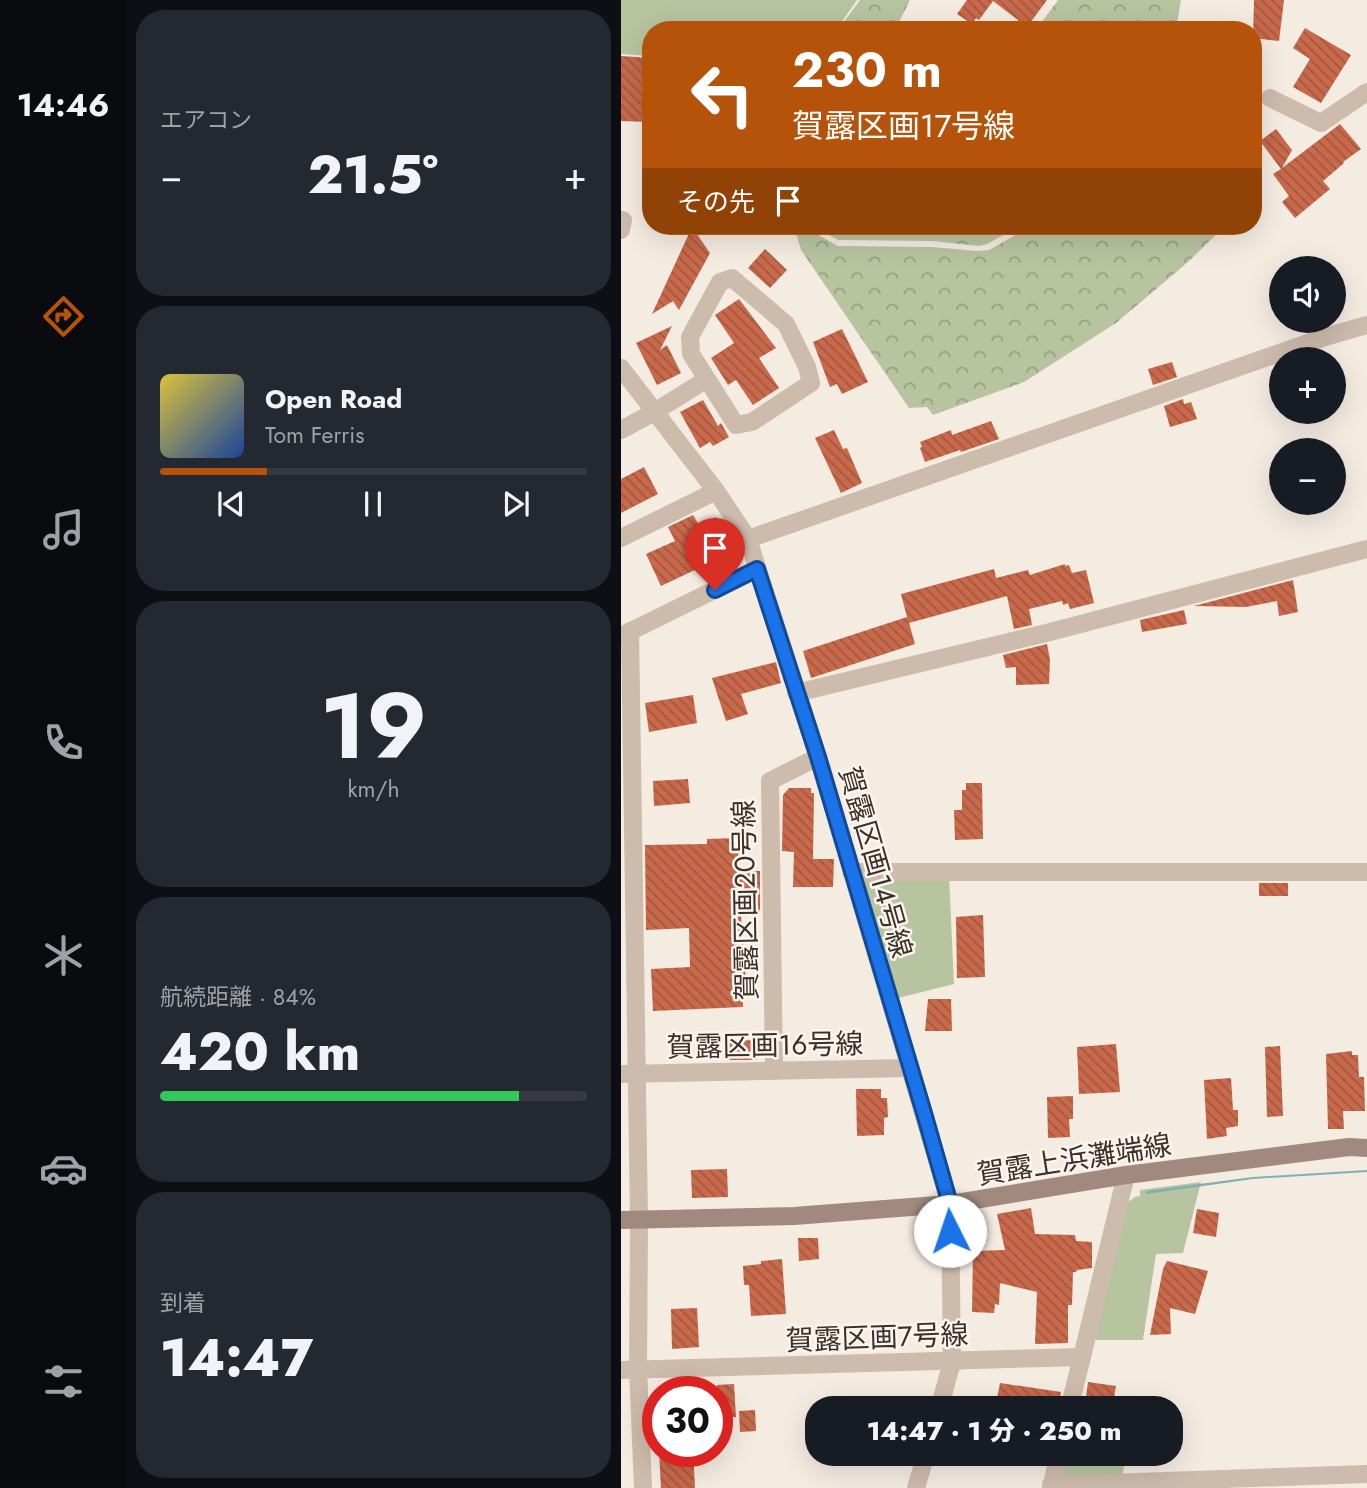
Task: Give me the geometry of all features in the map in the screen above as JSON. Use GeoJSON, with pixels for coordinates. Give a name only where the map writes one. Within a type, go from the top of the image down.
{"type":"FeatureCollection","features":[{"type":"Feature","properties":{"kind":"street"},"geometry":{"type":"LineString","coordinates":[[1270,98],[1321,123],[1367,92]]}},
{"type":"Feature","properties":{"kind":"street"},"geometry":{"type":"LineString","coordinates":[[732,278],[786,324],[807,367],[811,383],[752,422],[736,425],[707,379],[691,354],[690,337],[720,282],[732,278]]}},
{"type":"Feature","properties":{"kind":"street"},"geometry":{"type":"LineString","coordinates":[[748,539],[1325,337],[1367,325]]}},
{"type":"Feature","properties":{"kind":"street","name":"賀露区画14号線"},"geometry":{"type":"LineString","coordinates":[[621,368],[716,491],[748,539],[818,757],[950,1204],[952,1362],[943,1396]]}},
{"type":"Feature","properties":{"kind":"street"},"geometry":{"type":"LineString","coordinates":[[621,429],[707,379]]}},
{"type":"Feature","properties":{"kind":"street"},"geometry":{"type":"LineString","coordinates":[[621,538],[716,491]]}},
{"type":"Feature","properties":{"kind":"street"},"geometry":{"type":"LineString","coordinates":[[796,693],[1050,632],[1367,549]]}},
{"type":"Feature","properties":{"kind":"street"},"geometry":{"type":"LineString","coordinates":[[643,1488],[630,1370],[639,1220],[628,1074],[625,634],[757,569]]}},
{"type":"Feature","properties":{"kind":"street","name":"賀露区画20号線"},"geometry":{"type":"LineString","coordinates":[[774,1071],[770,781],[818,757]]}},
{"type":"Feature","properties":{"kind":"street"},"geometry":{"type":"LineString","coordinates":[[851,872],[1367,872]]}},
{"type":"Feature","properties":{"kind":"street","name":"賀露区画16号線"},"geometry":{"type":"LineString","coordinates":[[628,1074],[910,1068]]}},
{"type":"Feature","properties":{"kind":"street","name":"賀露上浜灘端線"},"geometry":{"type":"LineString","coordinates":[[621,1220],[794,1216],[950,1204],[1126,1175],[1367,1147]]}},
{"type":"Feature","properties":{"kind":"street"},"geometry":{"type":"LineString","coordinates":[[1072,1396],[1126,1175]]}},
{"type":"Feature","properties":{"kind":"street","name":"賀露区画7号線"},"geometry":{"type":"LineString","coordinates":[[630,1370],[1082,1357]]}},
{"type":"Feature","properties":{"kind":"street"},"geometry":{"type":"LineString","coordinates":[[916,1488],[922,1466]]}},
{"type":"Feature","properties":{"kind":"street"},"geometry":{"type":"LineString","coordinates":[[1056,1466],[1051,1487],[1367,1474]]}},
{"type":"Feature","properties":{"kind":"green space"},"geometry":{"type":"Polygon","coordinates":[[[621,0],[857,0],[842,21],[642,21],[642,55],[621,54],[621,0]]]}},
{"type":"Feature","properties":{"kind":"green space"},"geometry":{"type":"Polygon","coordinates":[[[860,0],[910,0],[900,21],[845,21],[860,0]]]}},
{"type":"Feature","properties":{"kind":"green space"},"geometry":{"type":"Polygon","coordinates":[[[1058,0],[1181,0],[1178,21],[1043,21],[1058,0]]]}},
{"type":"Feature","properties":{"kind":"green space"},"geometry":{"type":"Polygon","coordinates":[[[797,235],[819,235],[838,246],[932,247],[978,251],[989,250],[1015,235],[1216,235],[1116,323],[1024,382],[933,415],[927,407],[909,408],[801,250],[797,235]]]}},
{"type":"Feature","properties":{"kind":"green space"},"geometry":{"type":"Polygon","coordinates":[[[829,235],[1004,235],[979,246],[932,241],[838,240],[829,235]]]}},
{"type":"Feature","properties":{"kind":"green space"},"geometry":{"type":"Polygon","coordinates":[[[949,875],[954,984],[898,998],[863,883],[869,877],[949,875]]]}},
{"type":"Feature","properties":{"kind":"green space"},"geometry":{"type":"Polygon","coordinates":[[[1201,1182],[1183,1253],[1156,1254],[1143,1340],[1094,1340],[1123,1206],[1140,1196],[1140,1190],[1201,1182]]]}},
{"type":"Feature","properties":{"kind":"green space"},"geometry":{"type":"Polygon","coordinates":[[[1065,1466],[1124,1466],[1122,1478],[1062,1480],[1065,1466]]]}},
{"type":"Feature","properties":{"kind":"water"},"geometry":{"type":"Polygon","coordinates":[[[1367,1170],[1253,1179],[1146,1194],[1146,1191],[1253,1177],[1367,1170]]]}},
{"type":"Feature","properties":{"kind":"building"},"geometry":{"type":"Polygon","coordinates":[[[967,0],[1047,0],[1031,21],[1019,21],[993,1],[979,20],[976,18],[974,21],[968,21],[957,14],[967,0]]]}},
{"type":"Feature","properties":{"kind":"building"},"geometry":{"type":"Polygon","coordinates":[[[1254,0],[1284,0],[1279,41],[1262,39],[1262,21],[1253,21],[1254,0]]]}},
{"type":"Feature","properties":{"kind":"building"},"geometry":{"type":"Polygon","coordinates":[[[1305,28],[1351,55],[1321,103],[1293,87],[1310,59],[1293,48],[1305,28]]]}},
{"type":"Feature","properties":{"kind":"building"},"geometry":{"type":"Polygon","coordinates":[[[621,56],[642,57],[642,122],[621,121],[621,56]]]}},
{"type":"Feature","properties":{"kind":"building"},"geometry":{"type":"Polygon","coordinates":[[[1340,124],[1361,149],[1323,181],[1330,189],[1295,218],[1282,202],[1289,196],[1273,174],[1281,169],[1262,144],[1262,140],[1276,129],[1292,150],[1282,168],[1340,124]]]}},
{"type":"Feature","properties":{"kind":"building"},"geometry":{"type":"Polygon","coordinates":[[[688,235],[698,235],[710,253],[679,310],[673,301],[652,314],[688,235]]]}},
{"type":"Feature","properties":{"kind":"building"},"geometry":{"type":"Polygon","coordinates":[[[765,249],[787,270],[770,288],[748,268],[765,249]]]}},
{"type":"Feature","properties":{"kind":"building"},"geometry":{"type":"Polygon","coordinates":[[[739,299],[776,348],[759,358],[779,388],[753,405],[736,380],[728,385],[711,358],[734,343],[715,315],[739,299]]]}},
{"type":"Feature","properties":{"kind":"building"},"geometry":{"type":"Polygon","coordinates":[[[672,326],[660,350],[667,345],[681,373],[657,385],[636,343],[672,326]]]}},
{"type":"Feature","properties":{"kind":"building"},"geometry":{"type":"Polygon","coordinates":[[[842,329],[868,382],[842,394],[837,384],[830,387],[813,342],[842,329]]]}},
{"type":"Feature","properties":{"kind":"building"},"geometry":{"type":"Polygon","coordinates":[[[1172,362],[1177,377],[1153,385],[1148,369],[1172,362]]]}},
{"type":"Feature","properties":{"kind":"building"},"geometry":{"type":"Polygon","coordinates":[[[1183,399],[1184,404],[1191,402],[1197,419],[1170,427],[1164,406],[1183,399]]]}},
{"type":"Feature","properties":{"kind":"building"},"geometry":{"type":"Polygon","coordinates":[[[703,400],[718,426],[721,423],[729,437],[713,446],[710,442],[700,448],[680,412],[703,400]]]}},
{"type":"Feature","properties":{"kind":"building"},"geometry":{"type":"Polygon","coordinates":[[[991,421],[999,439],[925,462],[920,442],[951,430],[952,435],[991,421]]]}},
{"type":"Feature","properties":{"kind":"building"},"geometry":{"type":"Polygon","coordinates":[[[834,430],[843,449],[847,448],[862,483],[841,493],[815,438],[834,430]]]}},
{"type":"Feature","properties":{"kind":"building"},"geometry":{"type":"Polygon","coordinates":[[[644,467],[658,494],[621,513],[621,479],[644,467]]]}},
{"type":"Feature","properties":{"kind":"building"},"geometry":{"type":"Polygon","coordinates":[[[693,515],[699,525],[716,517],[733,552],[661,586],[646,554],[675,541],[668,527],[693,515]]]}},
{"type":"Feature","properties":{"kind":"building"},"geometry":{"type":"Polygon","coordinates":[[[1069,565],[1072,573],[1086,570],[1094,603],[1070,609],[1068,603],[1063,605],[1062,601],[1029,609],[1032,625],[1014,629],[1007,596],[909,623],[915,644],[811,678],[803,651],[907,617],[901,594],[994,569],[996,578],[1028,570],[1030,575],[1069,565]]]}},
{"type":"Feature","properties":{"kind":"building"},"geometry":{"type":"Polygon","coordinates":[[[1293,580],[1298,612],[1279,616],[1277,601],[1246,607],[1194,606],[1293,580]]]}},
{"type":"Feature","properties":{"kind":"building"},"geometry":{"type":"Polygon","coordinates":[[[1184,610],[1187,624],[1142,632],[1140,620],[1184,610]]]}},
{"type":"Feature","properties":{"kind":"building"},"geometry":{"type":"Polygon","coordinates":[[[1047,644],[1050,660],[1049,684],[1016,685],[1016,667],[1006,668],[1003,655],[1047,644]]]}},
{"type":"Feature","properties":{"kind":"building"},"geometry":{"type":"Polygon","coordinates":[[[776,662],[781,683],[741,694],[748,714],[726,721],[712,678],[776,662]]]}},
{"type":"Feature","properties":{"kind":"building"},"geometry":{"type":"Polygon","coordinates":[[[693,695],[697,723],[649,732],[645,703],[693,695]]]}},
{"type":"Feature","properties":{"kind":"building"},"geometry":{"type":"Polygon","coordinates":[[[688,779],[690,803],[654,806],[653,781],[688,779]]]}},
{"type":"Feature","properties":{"kind":"building"},"geometry":{"type":"Polygon","coordinates":[[[966,783],[982,783],[983,839],[955,840],[954,810],[962,810],[962,790],[966,790],[966,783]]]}},
{"type":"Feature","properties":{"kind":"building"},"geometry":{"type":"Polygon","coordinates":[[[789,788],[811,788],[811,793],[814,793],[813,859],[834,859],[833,887],[793,887],[794,852],[782,851],[783,795],[789,788]]]}},
{"type":"Feature","properties":{"kind":"building"},"geometry":{"type":"Polygon","coordinates":[[[738,838],[739,871],[760,871],[760,915],[741,916],[746,981],[742,981],[743,1007],[653,1011],[651,969],[690,967],[689,928],[646,930],[645,845],[707,844],[707,839],[738,838]]]}},
{"type":"Feature","properties":{"kind":"building"},"geometry":{"type":"Polygon","coordinates":[[[1259,883],[1288,883],[1288,896],[1259,896],[1259,883]]]}},
{"type":"Feature","properties":{"kind":"building"},"geometry":{"type":"Polygon","coordinates":[[[983,915],[985,977],[957,978],[956,917],[983,915]]]}},
{"type":"Feature","properties":{"kind":"building"},"geometry":{"type":"Polygon","coordinates":[[[928,999],[951,999],[952,1031],[925,1031],[928,999]]]}},
{"type":"Feature","properties":{"kind":"building"},"geometry":{"type":"Polygon","coordinates":[[[756,1040],[757,1060],[728,1060],[728,1041],[756,1040]]]}},
{"type":"Feature","properties":{"kind":"building"},"geometry":{"type":"Polygon","coordinates":[[[1116,1044],[1120,1092],[1079,1094],[1077,1047],[1116,1044]]]}},
{"type":"Feature","properties":{"kind":"building"},"geometry":{"type":"Polygon","coordinates":[[[1280,1046],[1283,1116],[1267,1117],[1265,1047],[1280,1046]]]}},
{"type":"Feature","properties":{"kind":"building"},"geometry":{"type":"Polygon","coordinates":[[[1352,1051],[1352,1055],[1358,1055],[1359,1077],[1364,1077],[1365,1111],[1343,1111],[1344,1129],[1328,1129],[1326,1054],[1352,1051]]]}},
{"type":"Feature","properties":{"kind":"building"},"geometry":{"type":"Polygon","coordinates":[[[1231,1078],[1233,1110],[1238,1110],[1238,1126],[1226,1128],[1227,1136],[1207,1139],[1204,1080],[1231,1078]]]}},
{"type":"Feature","properties":{"kind":"building"},"geometry":{"type":"Polygon","coordinates":[[[856,1089],[881,1089],[881,1098],[887,1098],[888,1117],[884,1118],[884,1135],[857,1136],[856,1089]]]}},
{"type":"Feature","properties":{"kind":"building"},"geometry":{"type":"Polygon","coordinates":[[[1073,1096],[1073,1119],[1069,1119],[1070,1137],[1048,1138],[1047,1097],[1073,1096]]]}},
{"type":"Feature","properties":{"kind":"building"},"geometry":{"type":"Polygon","coordinates":[[[727,1169],[728,1197],[692,1198],[691,1170],[727,1169]]]}},
{"type":"Feature","properties":{"kind":"building"},"geometry":{"type":"Polygon","coordinates":[[[1031,1208],[1035,1234],[1075,1235],[1076,1241],[1092,1242],[1092,1268],[1073,1272],[1072,1305],[1068,1305],[1068,1343],[1035,1344],[1037,1292],[1000,1283],[999,1305],[995,1304],[994,1313],[972,1312],[973,1251],[1005,1250],[997,1214],[1031,1208]]]}},
{"type":"Feature","properties":{"kind":"building"},"geometry":{"type":"Polygon","coordinates":[[[1197,1209],[1219,1213],[1216,1237],[1193,1233],[1197,1209]]]}},
{"type":"Feature","properties":{"kind":"building"},"geometry":{"type":"Polygon","coordinates":[[[798,1238],[818,1238],[819,1259],[799,1261],[798,1238]]]}},
{"type":"Feature","properties":{"kind":"building"},"geometry":{"type":"Polygon","coordinates":[[[782,1259],[786,1314],[751,1316],[749,1285],[744,1285],[743,1266],[782,1259]]]}},
{"type":"Feature","properties":{"kind":"building"},"geometry":{"type":"Polygon","coordinates":[[[1167,1261],[1208,1271],[1195,1314],[1170,1308],[1171,1334],[1150,1335],[1163,1269],[1167,1261]]]}},
{"type":"Feature","properties":{"kind":"building"},"geometry":{"type":"Polygon","coordinates":[[[697,1308],[699,1347],[672,1349],[671,1309],[697,1308]]]}},
{"type":"Feature","properties":{"kind":"building"},"geometry":{"type":"Polygon","coordinates":[[[1088,1382],[1116,1386],[1114,1396],[1086,1396],[1088,1382]]]}},
{"type":"Feature","properties":{"kind":"building"},"geometry":{"type":"Polygon","coordinates":[[[1000,1383],[1061,1392],[1060,1396],[998,1396],[1000,1383]]]}},
{"type":"Feature","properties":{"kind":"building"},"geometry":{"type":"Polygon","coordinates":[[[733,1384],[736,1417],[733,1417],[733,1384]]]}},
{"type":"Feature","properties":{"kind":"building"},"geometry":{"type":"Polygon","coordinates":[[[755,1410],[756,1431],[740,1432],[739,1411],[755,1410]]]}},
{"type":"Feature","properties":{"kind":"building"},"geometry":{"type":"Polygon","coordinates":[[[660,1467],[694,1467],[695,1488],[661,1488],[660,1467]]]}},
{"type":"Feature","properties":{"kind":"route"},"geometry":{"type":"LineString","coordinates":[[715,590],[757,569],[818,757],[924,1113],[950,1204],[950,1231]]}}]}
